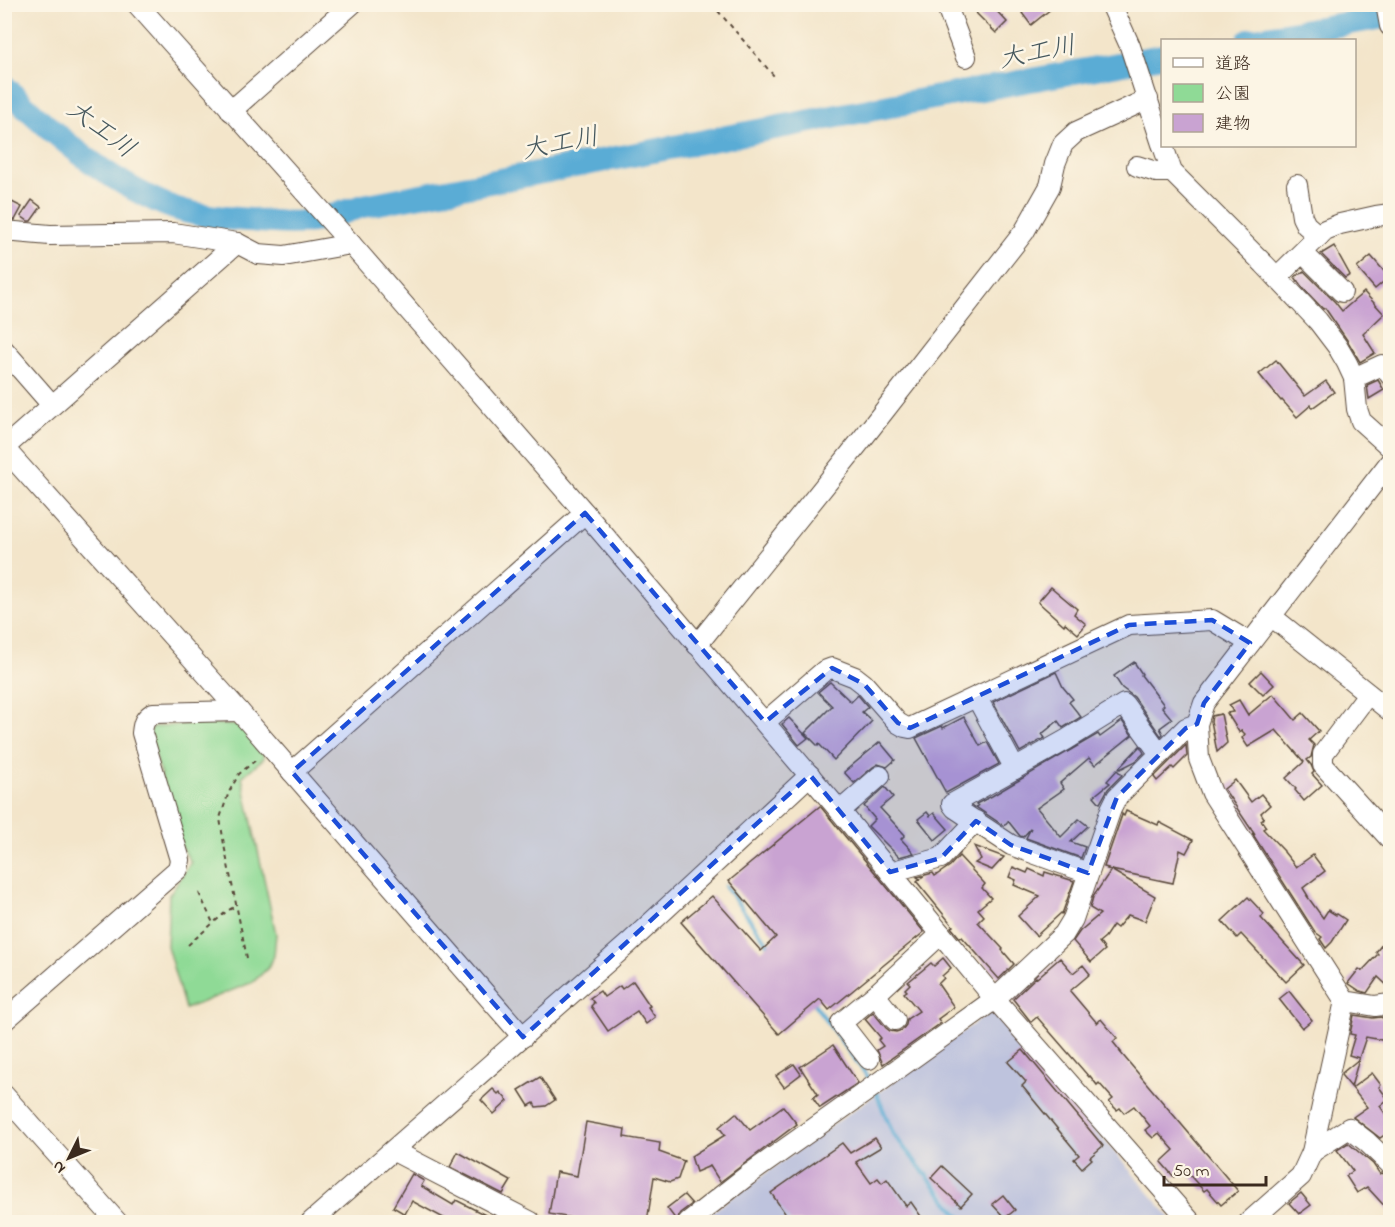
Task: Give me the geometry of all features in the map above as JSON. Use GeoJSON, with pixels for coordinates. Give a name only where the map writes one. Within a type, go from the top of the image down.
{"type":"FeatureCollection","features":[{"type":"Feature","properties":{"kind":"street"},"geometry":{"type":"LineString","coordinates":[[137,4],[351,244],[585,513],[810,775],[995,999],[1191,1222]]}},
{"type":"Feature","properties":{"kind":"street"},"geometry":{"type":"LineString","coordinates":[[231,111],[352,4]]}},
{"type":"Feature","properties":{"kind":"street"},"geometry":{"type":"LineString","coordinates":[[946,4],[966,57]]}},
{"type":"Feature","properties":{"kind":"street"},"geometry":{"type":"LineString","coordinates":[[1111,4],[1130,46],[1161,139]]}},
{"type":"Feature","properties":{"kind":"street"},"geometry":{"type":"LineString","coordinates":[[1386,4],[1390,26]]}},
{"type":"Feature","properties":{"kind":"street"},"geometry":{"type":"LineString","coordinates":[[697,645],[1024,232],[1050,186],[1062,144],[1076,132],[1148,99]]}},
{"type":"Feature","properties":{"kind":"street"},"geometry":{"type":"LineString","coordinates":[[1164,147],[1172,172],[1277,277],[1318,321],[1337,346],[1354,378],[1357,409],[1361,421],[1390,447]]}},
{"type":"Feature","properties":{"kind":"street"},"geometry":{"type":"LineString","coordinates":[[1137,166],[1156,172],[1172,172]]}},
{"type":"Feature","properties":{"kind":"street"},"geometry":{"type":"LineString","coordinates":[[1297,185],[1302,217],[1306,225],[1319,236]]}},
{"type":"Feature","properties":{"kind":"street"},"geometry":{"type":"LineString","coordinates":[[1277,277],[1325,230],[1340,224],[1390,214]]}},
{"type":"Feature","properties":{"kind":"street"},"geometry":{"type":"LineString","coordinates":[[4,231],[50,235],[173,233],[237,243],[258,254],[284,256],[351,244]]}},
{"type":"Feature","properties":{"kind":"street"},"geometry":{"type":"LineString","coordinates":[[237,243],[4,448],[240,711],[523,1037]]}},
{"type":"Feature","properties":{"kind":"street"},"geometry":{"type":"LineString","coordinates":[[1303,253],[1342,292]]}},
{"type":"Feature","properties":{"kind":"street"},"geometry":{"type":"LineString","coordinates":[[4,350],[52,405]]}},
{"type":"Feature","properties":{"kind":"street"},"geometry":{"type":"LineString","coordinates":[[1354,378],[1382,365],[1386,367],[1390,375]]}},
{"type":"Feature","properties":{"kind":"street"},"geometry":{"type":"LineString","coordinates":[[1249,1222],[1301,1176],[1312,1152],[1345,1001],[1212,793],[1199,759],[1197,724],[1204,703],[1390,462]]}},
{"type":"Feature","properties":{"kind":"street"},"geometry":{"type":"LineString","coordinates":[[292,772],[585,513]]}},
{"type":"Feature","properties":{"kind":"street"},"geometry":{"type":"LineString","coordinates":[[1271,616],[1390,711]]}},
{"type":"Feature","properties":{"kind":"street"},"geometry":{"type":"LineString","coordinates":[[765,722],[824,671],[832,668],[855,677],[898,723],[910,728],[1129,625],[1212,620],[1250,643]]}},
{"type":"Feature","properties":{"kind":"street"},"geometry":{"type":"LineString","coordinates":[[1368,694],[1323,754],[1323,765],[1390,839]]}},
{"type":"Feature","properties":{"kind":"street"},"geometry":{"type":"LineString","coordinates":[[977,698],[1015,769]]}},
{"type":"Feature","properties":{"kind":"street"},"geometry":{"type":"LineString","coordinates":[[1088,873],[1011,845],[952,804],[1066,740],[1124,704],[1160,754]]}},
{"type":"Feature","properties":{"kind":"street"},"geometry":{"type":"LineString","coordinates":[[4,1021],[178,869],[180,860],[142,733],[146,718],[153,713],[240,711]]}},
{"type":"Feature","properties":{"kind":"street"},"geometry":{"type":"LineString","coordinates":[[688,1222],[748,1175],[995,999],[1064,934],[1073,919],[1117,797],[1186,728],[1197,724]]}},
{"type":"Feature","properties":{"kind":"street"},"geometry":{"type":"LineString","coordinates":[[322,1220],[394,1151],[629,943],[810,775]]}},
{"type":"Feature","properties":{"kind":"street"},"geometry":{"type":"LineString","coordinates":[[840,811],[880,776]]}},
{"type":"Feature","properties":{"kind":"street"},"geometry":{"type":"LineString","coordinates":[[890,872],[941,858],[976,821]]}},
{"type":"Feature","properties":{"kind":"street"},"geometry":{"type":"LineString","coordinates":[[869,1059],[841,1023],[941,934]]}},
{"type":"Feature","properties":{"kind":"street"},"geometry":{"type":"LineString","coordinates":[[875,995],[895,1020]]}},
{"type":"Feature","properties":{"kind":"street"},"geometry":{"type":"LineString","coordinates":[[1345,1001],[1375,1006],[1390,1004]]}},
{"type":"Feature","properties":{"kind":"street"},"geometry":{"type":"LineString","coordinates":[[4,1095],[117,1222]]}},
{"type":"Feature","properties":{"kind":"street"},"geometry":{"type":"LineString","coordinates":[[1312,1152],[1349,1128],[1390,1164]]}},
{"type":"Feature","properties":{"kind":"street"},"geometry":{"type":"LineString","coordinates":[[394,1151],[531,1222]]}},
{"type":"Feature","properties":{"kind":"path"},"geometry":{"type":"LineString","coordinates":[[712,4],[774,76]]}},
{"type":"Feature","properties":{"kind":"path"},"geometry":{"type":"LineString","coordinates":[[247,958],[220,818],[229,792],[239,774],[272,748]]}},
{"type":"Feature","properties":{"kind":"path"},"geometry":{"type":"LineString","coordinates":[[199,893],[213,923]]}},
{"type":"Feature","properties":{"kind":"path"},"geometry":{"type":"LineString","coordinates":[[188,945],[227,911],[237,906]]}},
{"type":"Feature","properties":{"kind":"highlighted area"},"geometry":{"type":"Polygon","coordinates":[[[585,513],[765,722],[832,668],[864,684],[898,723],[910,728],[1129,625],[1212,620],[1250,643],[1204,703],[1197,724],[1186,728],[1117,797],[1088,873],[1011,845],[976,821],[941,858],[890,872],[810,775],[523,1037],[292,772],[585,513]]]}},
{"type":"Feature","properties":{"kind":"shaded area"},"geometry":{"type":"Polygon","coordinates":[[[989,1013],[995,1013],[1002,1020],[1174,1222],[698,1222],[989,1013]]]}},
{"type":"Feature","properties":{"kind":"green space"},"geometry":{"type":"Polygon","coordinates":[[[205,723],[242,726],[261,749],[264,758],[242,777],[276,934],[274,956],[268,968],[253,982],[185,1009],[167,946],[169,895],[191,862],[181,846],[149,733],[153,727],[205,723]]]}},
{"type":"Feature","properties":{"kind":"building"},"geometry":{"type":"Polygon","coordinates":[[[984,4],[990,4],[1007,22],[996,33],[976,13],[984,4]]]}},
{"type":"Feature","properties":{"kind":"building"},"geometry":{"type":"Polygon","coordinates":[[[1032,4],[1057,4],[1031,25],[1022,13],[1032,4]]]}},
{"type":"Feature","properties":{"kind":"building"},"geometry":{"type":"Polygon","coordinates":[[[4,198],[22,207],[15,220],[4,219],[4,198]]]}},
{"type":"Feature","properties":{"kind":"building"},"geometry":{"type":"Polygon","coordinates":[[[32,200],[41,207],[31,221],[28,221],[21,216],[32,200]]]}},
{"type":"Feature","properties":{"kind":"building"},"geometry":{"type":"Polygon","coordinates":[[[1334,246],[1350,275],[1345,278],[1321,254],[1334,246]]]}},
{"type":"Feature","properties":{"kind":"building"},"geometry":{"type":"Polygon","coordinates":[[[1371,256],[1389,277],[1375,289],[1357,268],[1371,256]]]}},
{"type":"Feature","properties":{"kind":"building"},"geometry":{"type":"Polygon","coordinates":[[[1304,271],[1342,311],[1364,292],[1384,314],[1363,334],[1375,353],[1360,362],[1325,308],[1323,309],[1295,277],[1304,271]]]}},
{"type":"Feature","properties":{"kind":"building"},"geometry":{"type":"Polygon","coordinates":[[[1276,360],[1305,396],[1326,381],[1334,392],[1312,408],[1311,405],[1297,417],[1259,374],[1276,360]]]}},
{"type":"Feature","properties":{"kind":"building"},"geometry":{"type":"Polygon","coordinates":[[[1378,380],[1384,390],[1369,399],[1367,385],[1378,380]]]}},
{"type":"Feature","properties":{"kind":"building"},"geometry":{"type":"Polygon","coordinates":[[[1051,587],[1077,609],[1074,614],[1086,624],[1078,634],[1038,602],[1051,587]]]}},
{"type":"Feature","properties":{"kind":"building"},"geometry":{"type":"Polygon","coordinates":[[[1134,662],[1172,719],[1160,728],[1163,734],[1161,736],[1134,697],[1122,688],[1114,676],[1134,662]]]}},
{"type":"Feature","properties":{"kind":"building"},"geometry":{"type":"Polygon","coordinates":[[[1261,671],[1274,685],[1263,695],[1250,682],[1261,671]]]}},
{"type":"Feature","properties":{"kind":"building"},"geometry":{"type":"Polygon","coordinates":[[[1056,672],[1063,687],[1073,699],[1069,702],[1081,717],[1063,728],[1058,721],[1042,734],[1045,738],[1020,752],[993,702],[1056,672]]]}},
{"type":"Feature","properties":{"kind":"building"},"geometry":{"type":"Polygon","coordinates":[[[830,682],[851,702],[858,695],[868,707],[862,712],[872,721],[834,760],[805,733],[832,706],[818,692],[830,682]]]}},
{"type":"Feature","properties":{"kind":"building"},"geometry":{"type":"Polygon","coordinates":[[[1273,694],[1295,720],[1303,713],[1319,731],[1309,740],[1314,745],[1311,757],[1307,760],[1314,772],[1312,774],[1322,785],[1304,801],[1286,778],[1304,762],[1276,730],[1248,747],[1242,738],[1245,734],[1241,730],[1239,732],[1227,713],[1233,712],[1229,705],[1239,700],[1248,715],[1273,694]]]}},
{"type":"Feature","properties":{"kind":"building"},"geometry":{"type":"Polygon","coordinates":[[[1221,714],[1227,743],[1217,752],[1211,721],[1212,716],[1221,714]]]}},
{"type":"Feature","properties":{"kind":"building"},"geometry":{"type":"Polygon","coordinates":[[[964,717],[980,746],[987,742],[999,764],[946,793],[916,738],[964,717]]]}},
{"type":"Feature","properties":{"kind":"building"},"geometry":{"type":"Polygon","coordinates":[[[789,718],[808,738],[799,745],[782,724],[789,718]]]}},
{"type":"Feature","properties":{"kind":"building"},"geometry":{"type":"Polygon","coordinates":[[[1122,721],[1132,735],[1095,765],[1089,758],[1060,783],[1064,789],[1037,808],[1061,837],[1079,819],[1088,826],[1071,842],[1085,847],[1081,858],[1026,838],[1031,828],[1023,837],[1020,836],[1008,821],[1004,826],[976,807],[978,806],[976,804],[1098,734],[1100,737],[1122,721]]]}},
{"type":"Feature","properties":{"kind":"building"},"geometry":{"type":"Polygon","coordinates":[[[880,742],[895,760],[887,767],[878,764],[854,783],[844,772],[880,742]]]}},
{"type":"Feature","properties":{"kind":"building"},"geometry":{"type":"Polygon","coordinates":[[[1186,745],[1187,756],[1157,781],[1154,777],[1186,745]]]}},
{"type":"Feature","properties":{"kind":"building"},"geometry":{"type":"Polygon","coordinates":[[[1140,746],[1144,753],[1136,761],[1120,769],[1119,768],[1140,746]]]}},
{"type":"Feature","properties":{"kind":"building"},"geometry":{"type":"Polygon","coordinates":[[[1117,770],[1122,775],[1108,789],[1100,803],[1094,796],[1110,783],[1107,781],[1117,770]]]}},
{"type":"Feature","properties":{"kind":"building"},"geometry":{"type":"Polygon","coordinates":[[[1235,780],[1251,802],[1261,794],[1270,805],[1261,813],[1264,818],[1261,820],[1266,827],[1263,829],[1296,867],[1313,855],[1325,871],[1303,888],[1323,918],[1328,910],[1346,920],[1326,948],[1320,939],[1322,937],[1315,932],[1224,789],[1235,780]]]}},
{"type":"Feature","properties":{"kind":"building"},"geometry":{"type":"Polygon","coordinates":[[[885,787],[893,797],[880,808],[905,835],[901,839],[914,853],[899,857],[868,826],[875,819],[864,806],[885,787]]]}},
{"type":"Feature","properties":{"kind":"building"},"geometry":{"type":"Polygon","coordinates":[[[820,806],[924,932],[829,1010],[820,999],[779,1034],[681,922],[712,896],[761,951],[776,937],[729,881],[820,806]]]}},
{"type":"Feature","properties":{"kind":"building"},"geometry":{"type":"Polygon","coordinates":[[[1126,811],[1158,825],[1159,822],[1193,840],[1186,853],[1180,850],[1173,883],[1104,867],[1122,814],[1124,816],[1126,811]]]}},
{"type":"Feature","properties":{"kind":"building"},"geometry":{"type":"Polygon","coordinates":[[[927,812],[930,816],[934,813],[948,829],[935,840],[918,819],[927,812]]]}},
{"type":"Feature","properties":{"kind":"building"},"geometry":{"type":"Polygon","coordinates":[[[974,846],[1004,857],[992,870],[975,863],[981,859],[974,846]]]}},
{"type":"Feature","properties":{"kind":"building"},"geometry":{"type":"Polygon","coordinates":[[[959,856],[985,884],[982,888],[991,898],[978,909],[984,916],[978,922],[1014,964],[999,979],[962,937],[960,938],[917,882],[920,879],[917,877],[933,873],[935,876],[950,866],[959,856]]]}},
{"type":"Feature","properties":{"kind":"building"},"geometry":{"type":"Polygon","coordinates":[[[1013,867],[1027,873],[1029,869],[1044,876],[1045,872],[1074,881],[1062,914],[1036,936],[1018,916],[1040,896],[1014,885],[1016,880],[1009,877],[1013,867]]]}},
{"type":"Feature","properties":{"kind":"building"},"geometry":{"type":"Polygon","coordinates":[[[1111,870],[1155,896],[1145,921],[1128,915],[1117,928],[1113,925],[1099,942],[1105,950],[1091,962],[1073,941],[1080,931],[1100,914],[1090,908],[1093,897],[1111,870]]]}},
{"type":"Feature","properties":{"kind":"building"},"geometry":{"type":"Polygon","coordinates":[[[1248,897],[1264,914],[1261,918],[1304,965],[1286,982],[1241,934],[1237,938],[1222,921],[1248,897]]]}},
{"type":"Feature","properties":{"kind":"building"},"geometry":{"type":"Polygon","coordinates":[[[1390,934],[1390,988],[1378,977],[1367,993],[1348,983],[1359,969],[1362,971],[1378,954],[1376,952],[1390,934]]]}},
{"type":"Feature","properties":{"kind":"building"},"geometry":{"type":"Polygon","coordinates":[[[943,958],[951,968],[942,976],[944,978],[938,984],[954,1007],[938,1019],[941,1023],[883,1064],[877,1050],[883,1046],[878,1040],[881,1038],[865,1019],[873,1012],[890,1031],[902,1030],[907,1019],[919,1011],[904,993],[910,984],[908,982],[931,963],[934,966],[943,958]]]}},
{"type":"Feature","properties":{"kind":"building"},"geometry":{"type":"Polygon","coordinates":[[[1060,958],[1073,973],[1083,965],[1090,974],[1070,991],[1097,1023],[1101,1019],[1117,1038],[1113,1042],[1120,1052],[1238,1191],[1221,1205],[1207,1189],[1204,1191],[1184,1169],[1174,1177],[1161,1162],[1174,1150],[1159,1133],[1153,1138],[1145,1130],[1150,1126],[1134,1106],[1124,1113],[1120,1108],[1117,1110],[1109,1102],[1113,1099],[1099,1083],[1097,1085],[1089,1077],[1037,1017],[1031,1022],[1013,999],[1060,958]]]}},
{"type":"Feature","properties":{"kind":"building"},"geometry":{"type":"Polygon","coordinates":[[[633,981],[655,1017],[646,1024],[637,1011],[608,1031],[591,1006],[594,1003],[590,998],[600,991],[604,997],[620,986],[622,989],[633,981]]]}},
{"type":"Feature","properties":{"kind":"building"},"geometry":{"type":"Polygon","coordinates":[[[1289,991],[1312,1020],[1302,1028],[1279,999],[1289,991]]]}},
{"type":"Feature","properties":{"kind":"building"},"geometry":{"type":"Polygon","coordinates":[[[1354,1015],[1381,1017],[1390,1022],[1387,1041],[1366,1037],[1359,1058],[1349,1055],[1355,1035],[1350,1034],[1354,1015]]]}},
{"type":"Feature","properties":{"kind":"building"},"geometry":{"type":"Polygon","coordinates":[[[833,1045],[858,1083],[820,1108],[813,1098],[818,1094],[800,1067],[833,1045]]]}},
{"type":"Feature","properties":{"kind":"building"},"geometry":{"type":"Polygon","coordinates":[[[1023,1050],[1103,1146],[1090,1157],[1092,1159],[1082,1168],[1074,1159],[1079,1155],[1022,1086],[1026,1082],[1008,1062],[1023,1050]]]}},
{"type":"Feature","properties":{"kind":"building"},"geometry":{"type":"Polygon","coordinates":[[[1359,1059],[1351,1087],[1341,1075],[1359,1059]]]}},
{"type":"Feature","properties":{"kind":"building"},"geometry":{"type":"Polygon","coordinates":[[[794,1064],[801,1074],[784,1087],[776,1076],[794,1064]]]}},
{"type":"Feature","properties":{"kind":"building"},"geometry":{"type":"Polygon","coordinates":[[[1372,1073],[1388,1099],[1380,1106],[1390,1121],[1390,1131],[1380,1138],[1353,1117],[1367,1107],[1352,1088],[1372,1073]]]}},
{"type":"Feature","properties":{"kind":"building"},"geometry":{"type":"Polygon","coordinates":[[[540,1077],[555,1100],[546,1106],[536,1107],[534,1103],[529,1106],[519,1090],[540,1077]]]}},
{"type":"Feature","properties":{"kind":"building"},"geometry":{"type":"Polygon","coordinates":[[[493,1089],[498,1094],[500,1092],[508,1101],[494,1114],[481,1100],[493,1089]]]}},
{"type":"Feature","properties":{"kind":"building"},"geometry":{"type":"Polygon","coordinates":[[[783,1106],[797,1124],[720,1182],[710,1166],[696,1172],[691,1156],[725,1135],[719,1127],[736,1113],[750,1130],[783,1106]]]}},
{"type":"Feature","properties":{"kind":"building"},"geometry":{"type":"Polygon","coordinates":[[[586,1122],[625,1129],[624,1137],[660,1143],[659,1152],[684,1161],[678,1179],[670,1182],[654,1177],[647,1222],[594,1222],[549,1214],[556,1172],[577,1176],[586,1122]]]}},
{"type":"Feature","properties":{"kind":"building"},"geometry":{"type":"Polygon","coordinates":[[[875,1138],[881,1147],[856,1162],[871,1183],[878,1178],[882,1183],[887,1179],[906,1206],[911,1202],[925,1222],[791,1222],[771,1193],[842,1143],[850,1153],[875,1138]]]}},
{"type":"Feature","properties":{"kind":"building"},"geometry":{"type":"Polygon","coordinates":[[[1348,1143],[1373,1164],[1380,1174],[1390,1177],[1390,1212],[1367,1187],[1357,1193],[1346,1176],[1353,1171],[1337,1150],[1348,1143]]]}},
{"type":"Feature","properties":{"kind":"building"},"geometry":{"type":"Polygon","coordinates":[[[458,1152],[511,1181],[503,1194],[450,1167],[458,1152]]]}},
{"type":"Feature","properties":{"kind":"building"},"geometry":{"type":"Polygon","coordinates":[[[942,1166],[972,1194],[961,1206],[931,1178],[942,1166]]]}},
{"type":"Feature","properties":{"kind":"building"},"geometry":{"type":"Polygon","coordinates":[[[412,1174],[424,1181],[421,1186],[453,1205],[456,1200],[499,1222],[451,1222],[412,1201],[405,1214],[393,1207],[412,1174]]]}},
{"type":"Feature","properties":{"kind":"building"},"geometry":{"type":"Polygon","coordinates":[[[1301,1193],[1311,1205],[1299,1214],[1289,1203],[1301,1193]]]}},
{"type":"Feature","properties":{"kind":"building"},"geometry":{"type":"Polygon","coordinates":[[[684,1195],[692,1204],[680,1213],[676,1220],[667,1208],[684,1195]]]}},
{"type":"Feature","properties":{"kind":"building"},"geometry":{"type":"Polygon","coordinates":[[[1003,1195],[1015,1210],[1005,1218],[992,1204],[1003,1195]]]}},
{"type":"Feature","properties":{"kind":"waterway","name":"大工川"},"geometry":{"type":"LineString","coordinates":[[1255,39],[1390,16]]}},
{"type":"Feature","properties":{"kind":"waterway","name":"大工川"},"geometry":{"type":"LineString","coordinates":[[4,86],[79,153],[121,182],[166,205],[197,214],[292,223],[320,219],[363,206],[1161,56]]}},
{"type":"Feature","properties":{"kind":"waterway"},"geometry":{"type":"LineString","coordinates":[[725,886],[771,948]]}},
{"type":"Feature","properties":{"kind":"waterway"},"geometry":{"type":"LineString","coordinates":[[812,1001],[870,1080]]}},
{"type":"Feature","properties":{"kind":"waterway"},"geometry":{"type":"LineString","coordinates":[[876,1092],[893,1134],[960,1217],[970,1222]]}}]}
